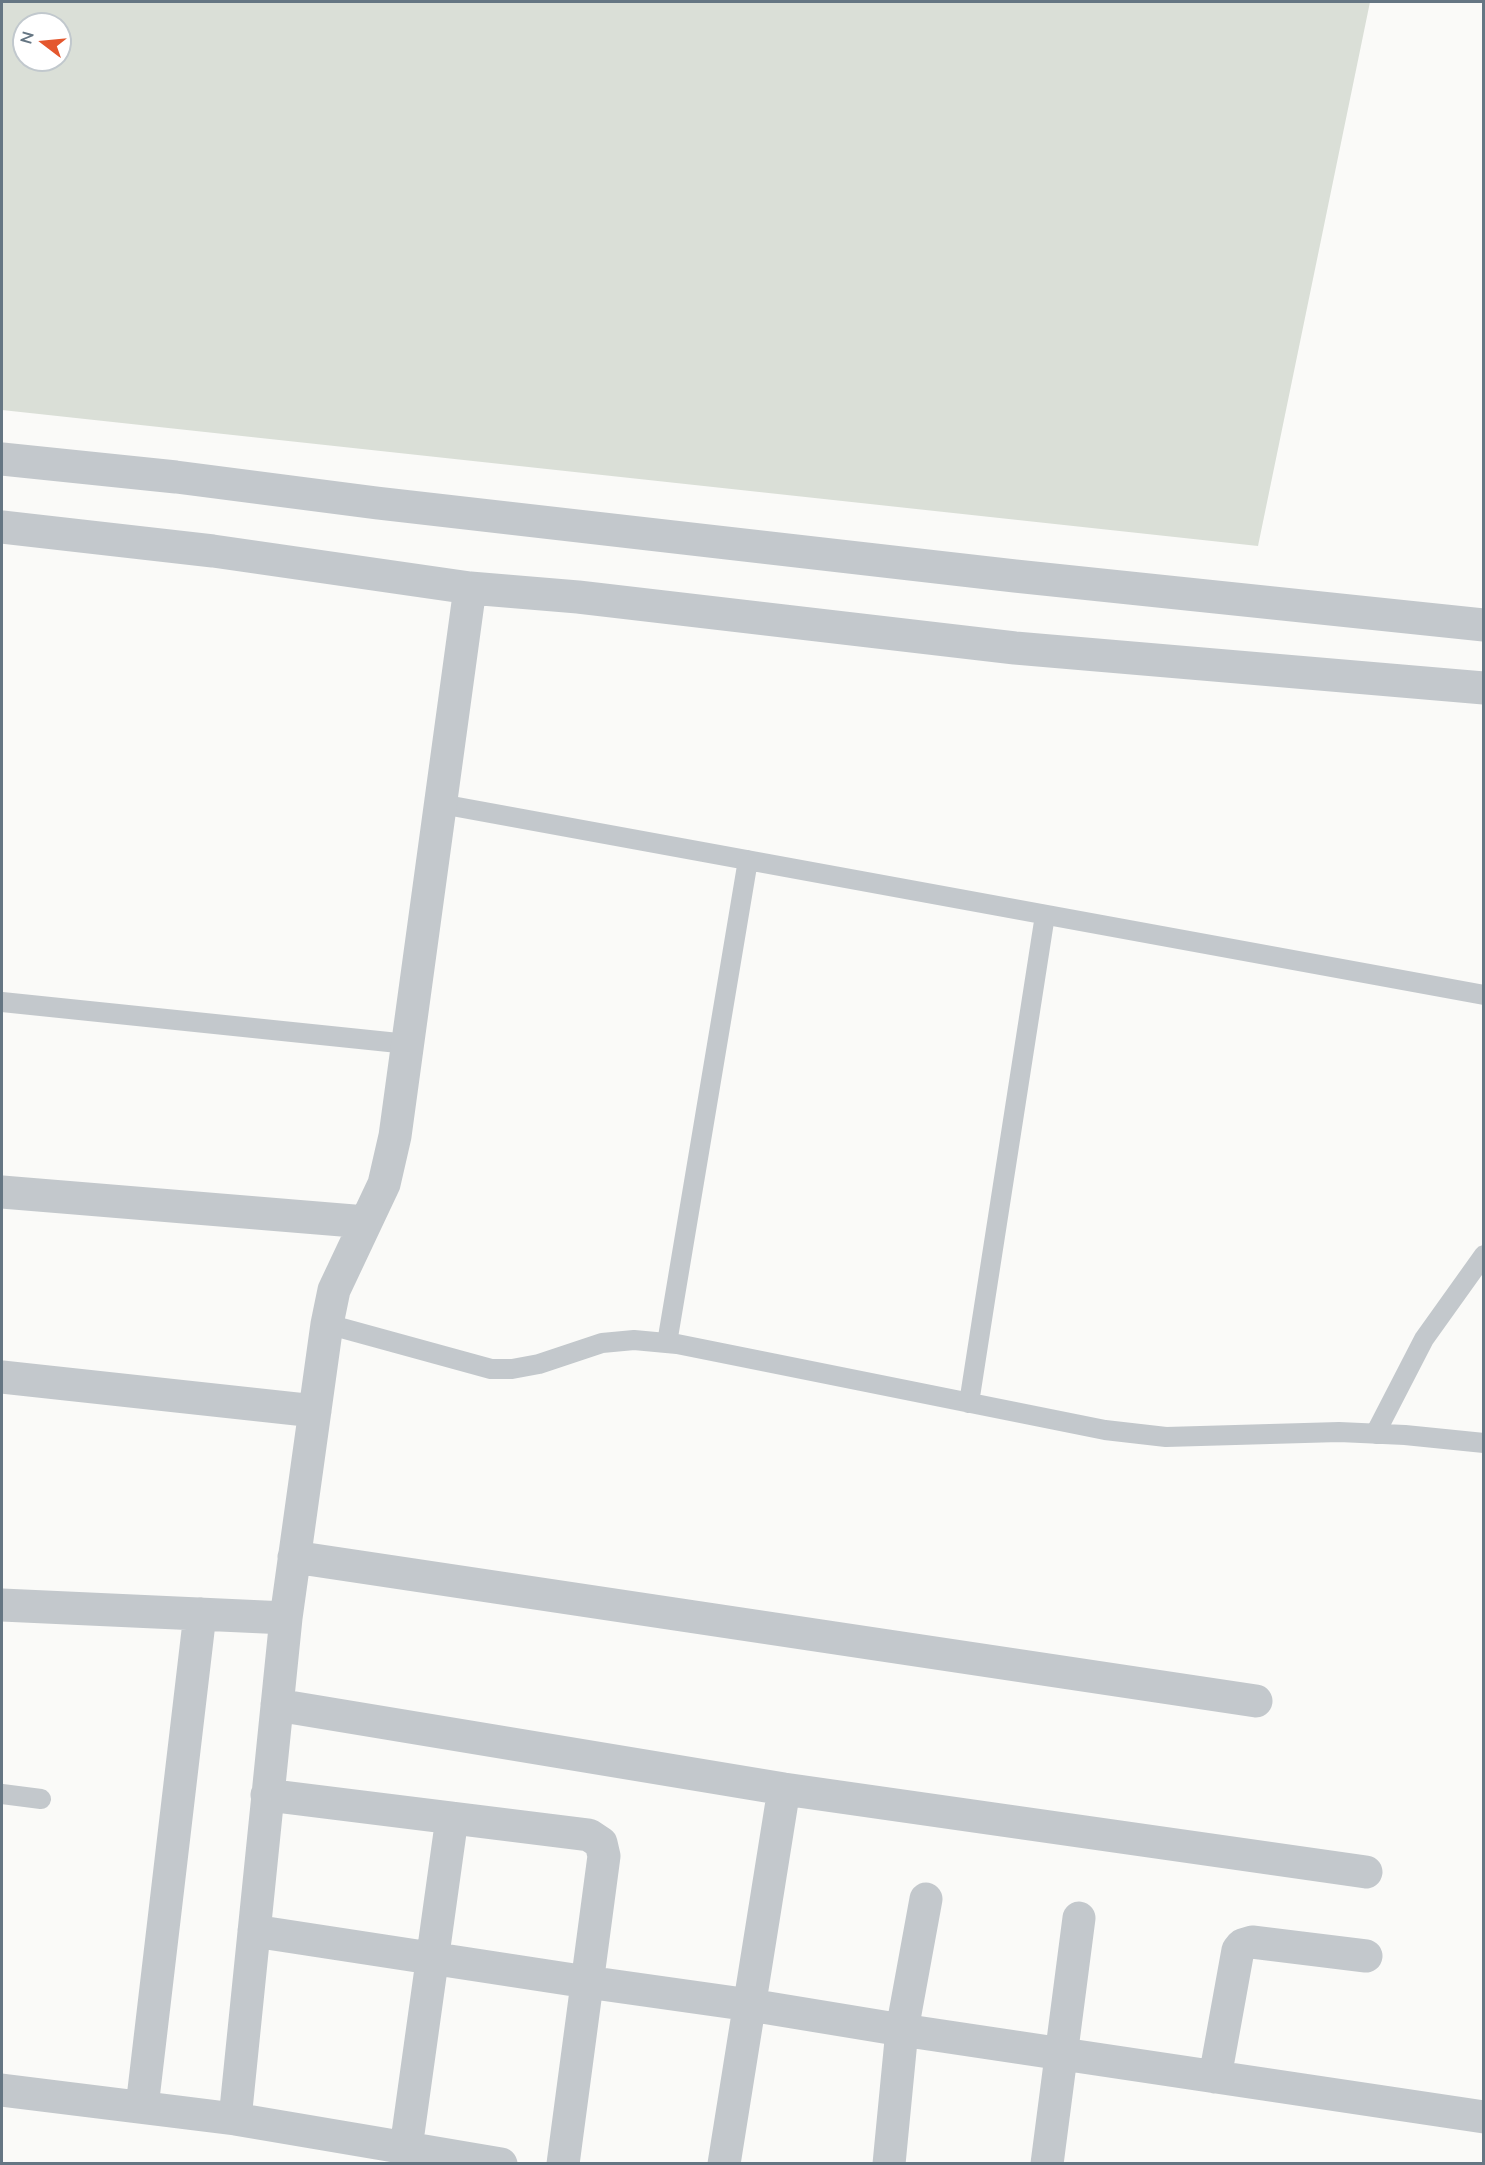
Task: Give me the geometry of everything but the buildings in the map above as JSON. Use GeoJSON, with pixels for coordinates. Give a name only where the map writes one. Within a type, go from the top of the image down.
{"type":"FeatureCollection","features":[{"type":"Feature","properties":{"kind":"street"},"geometry":{"type":"LineString","coordinates":[[2,459],[176,477],[377,503],[1026,578],[1484,625]]}},
{"type":"Feature","properties":{"kind":"street"},"geometry":{"type":"LineString","coordinates":[[2,527],[213,551],[470,588],[578,597],[1015,648],[1484,688]]}},
{"type":"Feature","properties":{"kind":"street"},"geometry":{"type":"LineString","coordinates":[[235,2119],[286,1618],[327,1324],[333,1290],[384,1184],[395,1136],[470,588]]}},
{"type":"Feature","properties":{"kind":"street"},"geometry":{"type":"LineString","coordinates":[[2,1192],[366,1222]]}},
{"type":"Feature","properties":{"kind":"street"},"geometry":{"type":"LineString","coordinates":[[2,1377],[315,1411]]}},
{"type":"Feature","properties":{"kind":"street"},"geometry":{"type":"LineString","coordinates":[[294,1557],[1256,1701]]}},
{"type":"Feature","properties":{"kind":"street"},"geometry":{"type":"LineString","coordinates":[[2,1605],[286,1618]]}},
{"type":"Feature","properties":{"kind":"street"},"geometry":{"type":"LineString","coordinates":[[142,2108],[200,1614]]}},
{"type":"Feature","properties":{"kind":"street"},"geometry":{"type":"LineString","coordinates":[[277,1705],[784,1789],[1366,1872]]}},
{"type":"Feature","properties":{"kind":"street"},"geometry":{"type":"LineString","coordinates":[[724,2163],[784,1789]]}},
{"type":"Feature","properties":{"kind":"street"},"geometry":{"type":"LineString","coordinates":[[267,1795],[589,1835],[601,1843],[604,1856],[563,2163]]}},
{"type":"Feature","properties":{"kind":"street"},"geometry":{"type":"LineString","coordinates":[[405,2148],[452,1818]]}},
{"type":"Feature","properties":{"kind":"street"},"geometry":{"type":"LineString","coordinates":[[889,2163],[902,2030],[926,1899]]}},
{"type":"Feature","properties":{"kind":"street"},"geometry":{"type":"LineString","coordinates":[[1047,2163],[1079,1918]]}},
{"type":"Feature","properties":{"kind":"street"},"geometry":{"type":"LineString","coordinates":[[254,1931],[1484,2117]]}},
{"type":"Feature","properties":{"kind":"street"},"geometry":{"type":"LineString","coordinates":[[1215,2077],[1238,1950],[1242,1945],[1252,1942],[1366,1956]]}},
{"type":"Feature","properties":{"kind":"street"},"geometry":{"type":"LineString","coordinates":[[2,2090],[235,2119],[405,2148],[456,2160],[501,2163]]}},
{"type":"Feature","properties":{"kind":"lane"},"geometry":{"type":"LineString","coordinates":[[441,804],[1484,995]]}},
{"type":"Feature","properties":{"kind":"lane"},"geometry":{"type":"LineString","coordinates":[[667,1343],[748,860]]}},
{"type":"Feature","properties":{"kind":"lane"},"geometry":{"type":"LineString","coordinates":[[969,1403],[1045,915]]}},
{"type":"Feature","properties":{"kind":"lane"},"geometry":{"type":"LineString","coordinates":[[2,1002],[408,1044]]}},
{"type":"Feature","properties":{"kind":"lane"},"geometry":{"type":"LineString","coordinates":[[1375,1434],[1424,1339],[1484,1255]]}},
{"type":"Feature","properties":{"kind":"lane"},"geometry":{"type":"LineString","coordinates":[[327,1324],[491,1369],[512,1369],[539,1364],[602,1343],[634,1340],[667,1343],[1105,1430],[1166,1437],[1339,1432],[1405,1435],[1484,1443]]}},
{"type":"Feature","properties":{"kind":"lane"},"geometry":{"type":"LineString","coordinates":[[2,1794],[41,1799]]}},
{"type":"Feature","properties":{"kind":"shaded area"},"geometry":{"type":"Polygon","coordinates":[[[2,2],[1370,2],[1258,546],[2,410],[2,2]]]}}]}
